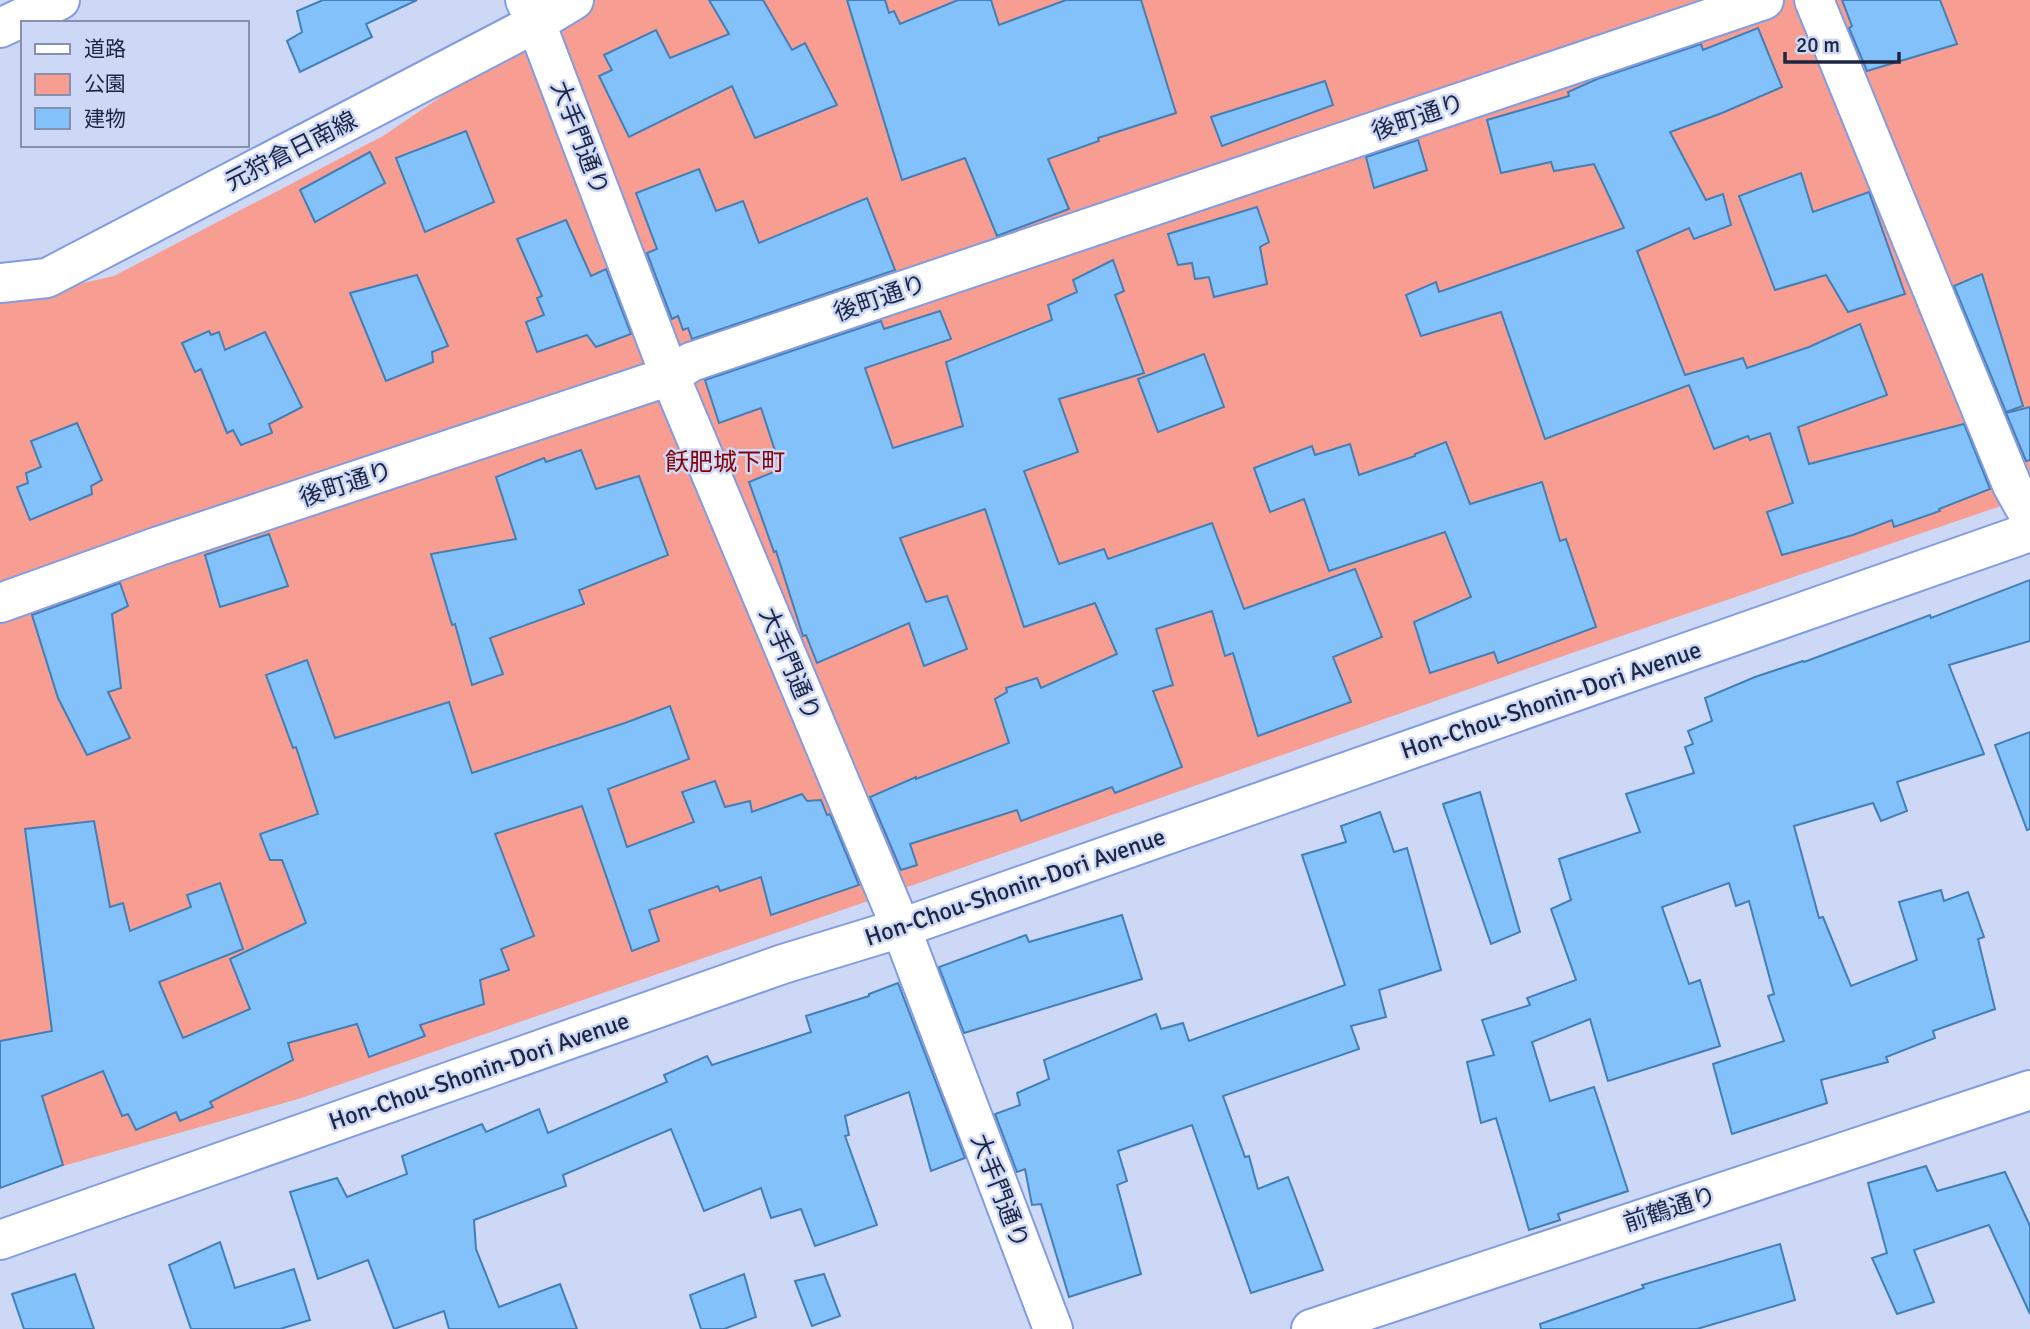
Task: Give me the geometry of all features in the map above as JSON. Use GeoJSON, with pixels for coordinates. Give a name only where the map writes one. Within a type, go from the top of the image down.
{"type":"FeatureCollection","features":[{"type":"Feature","properties":{"kind":"main road"},"geometry":{"type":"LineString","coordinates":[[0,28],[60,0]]}},
{"type":"Feature","properties":{"kind":"main road","name":"元狩倉日南線"},"geometry":{"type":"LineString","coordinates":[[0,283],[47,278],[531,12],[574,0]]}},
{"type":"Feature","properties":{"kind":"main road","name":"後町通り"},"geometry":{"type":"LineString","coordinates":[[0,603],[159,546],[670,376],[704,357],[1764,0]]}},
{"type":"Feature","properties":{"kind":"main road"},"geometry":{"type":"LineString","coordinates":[[1814,0],[2012,485],[2030,517]]}},
{"type":"Feature","properties":{"kind":"main road","name":"大手門通り"},"geometry":{"type":"LineString","coordinates":[[531,12],[670,376],[901,928],[1053,1329]]}},
{"type":"Feature","properties":{"kind":"main road","name":"Hon-Chou-Shonin-Dori Avenue"},"geometry":{"type":"LineString","coordinates":[[0,1240],[783,964],[901,928],[2030,532]]}},
{"type":"Feature","properties":{"kind":"main road","name":"前鶴通り"},"geometry":{"type":"LineString","coordinates":[[1311,1329],[2030,1090]]}},
{"type":"Feature","properties":{"kind":"green space","name":"飫肥城下町"},"geometry":{"type":"Polygon","coordinates":[[[583,0],[2030,0],[2030,496],[1563,656],[298,1099],[0,1184],[0,302],[114,276],[383,136],[583,0]]]}},
{"type":"Feature","properties":{"kind":"building"},"geometry":{"type":"Polygon","coordinates":[[[323,0],[417,0],[366,24],[372,37],[300,72],[287,41],[302,32],[297,11],[323,0]]]}},
{"type":"Feature","properties":{"kind":"building"},"geometry":{"type":"Polygon","coordinates":[[[709,0],[763,0],[792,50],[805,43],[837,105],[755,138],[732,86],[629,137],[599,76],[612,70],[604,55],[656,30],[670,58],[729,34],[709,0]]]}},
{"type":"Feature","properties":{"kind":"building"},"geometry":{"type":"Polygon","coordinates":[[[847,0],[885,0],[889,13],[894,11],[900,24],[958,0],[991,0],[999,25],[1066,0],[1141,0],[1176,113],[1098,138],[1099,141],[1048,159],[1069,209],[997,236],[965,158],[902,180],[847,0]]]}},
{"type":"Feature","properties":{"kind":"building"},"geometry":{"type":"Polygon","coordinates":[[[1842,0],[1940,0],[1957,44],[1867,71],[1849,28],[1852,26],[1842,0]]]}},
{"type":"Feature","properties":{"kind":"building"},"geometry":{"type":"Polygon","coordinates":[[[1758,28],[1782,87],[1670,132],[1706,200],[1723,194],[1731,225],[1694,239],[1689,228],[1637,251],[1685,375],[1743,358],[1747,368],[1809,347],[1860,324],[1887,395],[1798,427],[1809,464],[1964,424],[1990,489],[1894,527],[1892,520],[1853,535],[1782,555],[1767,512],[1793,503],[1770,433],[1750,440],[1748,436],[1714,449],[1689,385],[1545,439],[1501,312],[1421,336],[1406,295],[1436,282],[1439,292],[1624,228],[1594,164],[1554,171],[1551,162],[1501,173],[1487,120],[1569,96],[1568,92],[1597,79],[1701,44],[1703,50],[1758,28]]]}},
{"type":"Feature","properties":{"kind":"building"},"geometry":{"type":"Polygon","coordinates":[[[1325,81],[1333,105],[1222,146],[1211,117],[1325,81]]]}},
{"type":"Feature","properties":{"kind":"building"},"geometry":{"type":"Polygon","coordinates":[[[466,131],[494,202],[425,232],[396,158],[466,131]]]}},
{"type":"Feature","properties":{"kind":"building"},"geometry":{"type":"Polygon","coordinates":[[[1418,140],[1427,170],[1374,188],[1366,157],[1418,140]]]}},
{"type":"Feature","properties":{"kind":"building"},"geometry":{"type":"Polygon","coordinates":[[[370,152],[385,183],[315,222],[300,190],[370,152]]]}},
{"type":"Feature","properties":{"kind":"building"},"geometry":{"type":"Polygon","coordinates":[[[699,169],[716,211],[743,201],[759,243],[867,198],[895,270],[692,339],[688,328],[683,330],[678,316],[672,319],[647,253],[657,249],[636,193],[699,169]]]}},
{"type":"Feature","properties":{"kind":"building"},"geometry":{"type":"Polygon","coordinates":[[[1801,173],[1813,212],[1869,192],[1905,294],[1848,312],[1826,275],[1775,290],[1739,196],[1801,173]]]}},
{"type":"Feature","properties":{"kind":"building"},"geometry":{"type":"Polygon","coordinates":[[[1257,207],[1269,242],[1260,247],[1267,284],[1214,297],[1209,277],[1195,279],[1192,263],[1178,265],[1168,234],[1257,207]]]}},
{"type":"Feature","properties":{"kind":"building"},"geometry":{"type":"Polygon","coordinates":[[[566,220],[591,276],[606,269],[631,334],[596,347],[587,335],[537,352],[526,322],[544,315],[537,298],[542,296],[517,239],[566,220]]]}},
{"type":"Feature","properties":{"kind":"building"},"geometry":{"type":"Polygon","coordinates":[[[1113,260],[1124,291],[1115,295],[1144,373],[1059,399],[1078,452],[1024,471],[1059,564],[1104,549],[1108,559],[1212,523],[1244,609],[1355,569],[1382,637],[1333,657],[1351,702],[1258,736],[1233,653],[1225,656],[1212,611],[1156,629],[1173,685],[1153,691],[1182,767],[1115,793],[1112,787],[1021,821],[1017,810],[910,844],[917,865],[901,870],[870,797],[1009,743],[995,699],[1007,692],[1006,688],[1037,678],[1041,688],[1117,654],[1095,603],[1024,627],[985,509],[900,538],[926,602],[947,596],[967,649],[924,666],[909,623],[817,663],[806,635],[803,636],[776,551],[774,552],[749,482],[781,469],[761,408],[719,423],[705,380],[881,321],[884,329],[940,311],[951,339],[865,368],[893,448],[963,426],[946,362],[1052,320],[1048,305],[1077,292],[1073,280],[1113,260]]]}},
{"type":"Feature","properties":{"kind":"building"},"geometry":{"type":"Polygon","coordinates":[[[1982,274],[2023,406],[2006,412],[1954,286],[1982,274]]]}},
{"type":"Feature","properties":{"kind":"building"},"geometry":{"type":"Polygon","coordinates":[[[417,275],[448,346],[432,352],[433,362],[386,381],[350,293],[417,275]]]}},
{"type":"Feature","properties":{"kind":"building"},"geometry":{"type":"Polygon","coordinates":[[[209,331],[211,335],[219,332],[225,350],[265,332],[302,407],[269,424],[272,433],[241,445],[233,430],[227,433],[201,369],[195,372],[182,343],[209,331]]]}},
{"type":"Feature","properties":{"kind":"building"},"geometry":{"type":"Polygon","coordinates":[[[1204,354],[1224,407],[1158,432],[1138,379],[1204,354]]]}},
{"type":"Feature","properties":{"kind":"building"},"geometry":{"type":"Polygon","coordinates":[[[2030,407],[2030,460],[2026,461],[2006,413],[2030,407]]]}},
{"type":"Feature","properties":{"kind":"building"},"geometry":{"type":"Polygon","coordinates":[[[77,423],[102,480],[91,486],[92,494],[30,520],[17,487],[28,483],[26,473],[41,467],[31,441],[77,423]]]}},
{"type":"Feature","properties":{"kind":"building"},"geometry":{"type":"Polygon","coordinates":[[[1446,442],[1470,504],[1542,482],[1560,541],[1566,539],[1596,627],[1498,663],[1494,652],[1430,673],[1414,622],[1471,597],[1445,532],[1329,571],[1304,499],[1270,512],[1254,468],[1312,446],[1315,455],[1350,444],[1359,475],[1446,442]]]}},
{"type":"Feature","properties":{"kind":"building"},"geometry":{"type":"Polygon","coordinates":[[[581,450],[596,489],[639,476],[668,555],[579,590],[584,604],[490,638],[503,674],[472,685],[431,554],[516,539],[496,477],[544,458],[546,462],[581,450]]]}},
{"type":"Feature","properties":{"kind":"building"},"geometry":{"type":"Polygon","coordinates":[[[269,534],[288,586],[220,607],[205,555],[269,534]]]}},
{"type":"Feature","properties":{"kind":"building"},"geometry":{"type":"Polygon","coordinates":[[[2030,580],[2030,641],[1949,665],[1984,754],[1897,782],[1907,811],[1881,821],[1873,803],[1794,826],[1819,918],[1823,917],[1851,986],[1917,960],[1899,902],[1941,890],[1944,901],[1968,892],[1984,937],[1978,939],[1995,1009],[1933,1031],[1935,1038],[1886,1057],[1888,1062],[1821,1080],[1827,1103],[1732,1134],[1713,1064],[1784,1041],[1768,996],[1774,994],[1749,901],[1736,906],[1729,883],[1662,907],[1689,984],[1700,980],[1720,1046],[1608,1081],[1590,1019],[1532,1042],[1550,1101],[1594,1087],[1628,1191],[1558,1214],[1560,1220],[1529,1230],[1496,1118],[1481,1123],[1467,1062],[1494,1055],[1482,1020],[1530,1005],[1527,998],[1576,980],[1551,909],[1571,900],[1559,859],[1640,832],[1626,794],[1694,773],[1685,747],[1693,744],[1688,731],[1712,721],[1705,698],[1755,677],[1804,662],[1930,615],[1931,618],[2030,580]]]}},
{"type":"Feature","properties":{"kind":"building"},"geometry":{"type":"Polygon","coordinates":[[[120,583],[128,606],[112,614],[121,688],[108,692],[130,738],[87,755],[58,698],[32,615],[120,583]]]}},
{"type":"Feature","properties":{"kind":"building"},"geometry":{"type":"Polygon","coordinates":[[[307,660],[335,738],[449,702],[472,773],[670,706],[689,759],[608,789],[627,847],[694,822],[682,792],[715,781],[725,807],[750,801],[752,812],[802,794],[807,801],[821,800],[827,815],[830,814],[859,885],[771,915],[761,877],[720,891],[718,886],[649,910],[659,941],[632,951],[582,806],[495,834],[534,936],[501,949],[509,970],[480,980],[484,1004],[420,1025],[425,1036],[369,1057],[357,1024],[288,1043],[293,1060],[210,1102],[213,1107],[180,1121],[176,1112],[136,1130],[128,1114],[122,1116],[103,1071],[42,1096],[63,1165],[0,1188],[0,1041],[52,1031],[25,829],[94,821],[110,907],[123,903],[130,931],[191,907],[187,895],[220,883],[243,949],[159,982],[183,1038],[250,1009],[230,959],[306,923],[282,860],[270,860],[260,834],[318,814],[296,747],[293,748],[266,675],[307,660]]]}},
{"type":"Feature","properties":{"kind":"building"},"geometry":{"type":"Polygon","coordinates":[[[2030,732],[2030,829],[2027,830],[1995,745],[2030,732]]]}},
{"type":"Feature","properties":{"kind":"building"},"geometry":{"type":"Polygon","coordinates":[[[1480,792],[1520,932],[1491,944],[1443,804],[1480,792]]]}},
{"type":"Feature","properties":{"kind":"building"},"geometry":{"type":"Polygon","coordinates":[[[1380,812],[1394,852],[1407,848],[1441,970],[1379,990],[1386,1017],[1351,1026],[1359,1049],[1223,1096],[1245,1157],[1249,1156],[1258,1189],[1288,1177],[1323,1270],[1251,1293],[1192,1125],[1118,1151],[1127,1181],[1117,1185],[1141,1274],[1069,1297],[1041,1204],[1032,1205],[1025,1169],[1017,1172],[995,1114],[1020,1105],[1017,1093],[1049,1079],[1044,1060],[1156,1014],[1161,1029],[1183,1023],[1189,1041],[1345,985],[1302,855],[1346,842],[1341,826],[1380,812]]]}},
{"type":"Feature","properties":{"kind":"building"},"geometry":{"type":"Polygon","coordinates":[[[1122,915],[1142,979],[964,1033],[939,967],[1026,935],[1029,942],[1122,915]]]}},
{"type":"Feature","properties":{"kind":"building"},"geometry":{"type":"Polygon","coordinates":[[[898,983],[965,1158],[931,1171],[909,1092],[845,1116],[849,1135],[845,1136],[877,1225],[815,1246],[801,1209],[771,1218],[761,1188],[704,1211],[671,1129],[563,1175],[566,1186],[474,1220],[476,1249],[499,1307],[560,1284],[577,1329],[449,1329],[444,1311],[394,1329],[368,1260],[318,1279],[290,1192],[337,1178],[347,1197],[407,1174],[402,1156],[482,1124],[486,1132],[539,1109],[548,1133],[667,1082],[664,1075],[707,1056],[712,1065],[811,1032],[806,1016],[869,996],[898,983]]]}},
{"type":"Feature","properties":{"kind":"building"},"geometry":{"type":"Polygon","coordinates":[[[1926,1166],[1937,1191],[2005,1172],[2030,1226],[2030,1314],[1989,1225],[1914,1250],[1934,1302],[1897,1314],[1872,1258],[1887,1253],[1868,1183],[1926,1166]]]}},
{"type":"Feature","properties":{"kind":"building"},"geometry":{"type":"Polygon","coordinates":[[[220,1242],[235,1288],[294,1269],[310,1320],[280,1329],[191,1329],[169,1265],[220,1242]]]}},
{"type":"Feature","properties":{"kind":"building"},"geometry":{"type":"Polygon","coordinates":[[[1780,1244],[1795,1300],[1697,1329],[1541,1329],[1540,1324],[1644,1288],[1642,1285],[1780,1244]]]}},
{"type":"Feature","properties":{"kind":"building"},"geometry":{"type":"Polygon","coordinates":[[[75,1274],[94,1329],[24,1329],[12,1294],[75,1274]]]}},
{"type":"Feature","properties":{"kind":"building"},"geometry":{"type":"Polygon","coordinates":[[[744,1274],[756,1317],[724,1329],[701,1329],[690,1295],[744,1274]]]}},
{"type":"Feature","properties":{"kind":"building"},"geometry":{"type":"Polygon","coordinates":[[[824,1274],[840,1316],[812,1326],[795,1281],[824,1274]]]}}]}
